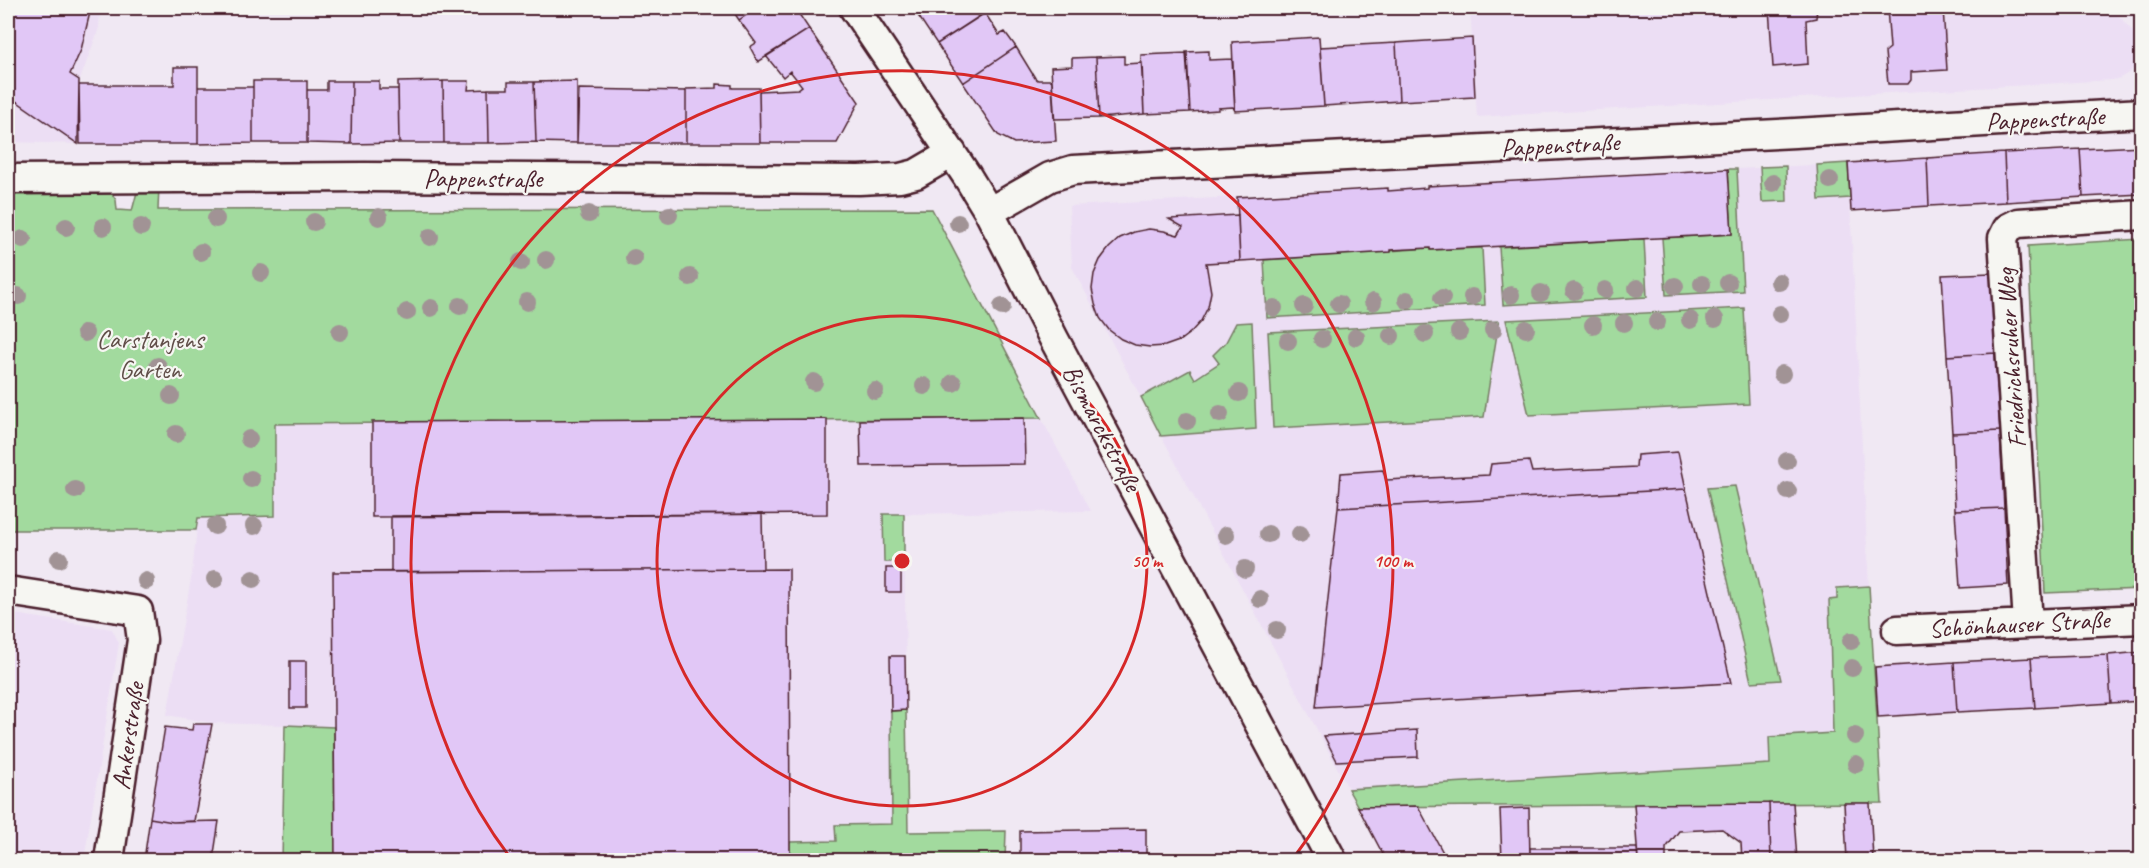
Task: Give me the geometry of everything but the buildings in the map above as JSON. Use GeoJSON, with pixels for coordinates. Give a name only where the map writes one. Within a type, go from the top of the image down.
{"type":"FeatureCollection","features":[{"type":"Feature","properties":{"kind":"street","name":"Bismarckstraße"},"geometry":{"type":"LineString","coordinates":[[854,8],[989,212],[1054,339],[1332,861]]}},
{"type":"Feature","properties":{"kind":"street","name":"Pappenstraße"},"geometry":{"type":"LineString","coordinates":[[989,212],[1050,177],[1073,170],[1807,133],[2142,113]]}},
{"type":"Feature","properties":{"kind":"street","name":"Pappenstraße"},"geometry":{"type":"LineString","coordinates":[[8,179],[208,177],[859,180],[900,178],[916,174],[952,153]]}},
{"type":"Feature","properties":{"kind":"street","name":"Friedrichsruher Weg"},"geometry":{"type":"LineString","coordinates":[[2028,623],[2003,238],[2008,228],[2018,223],[2142,215]]}},
{"type":"Feature","properties":{"kind":"street","name":"Ankerstraße"},"geometry":{"type":"LineString","coordinates":[[8,591],[138,611],[142,640],[109,861]]}},
{"type":"Feature","properties":{"kind":"street","name":"Schönhauser Straße"},"geometry":{"type":"LineString","coordinates":[[1897,630],[2142,619]]}},
{"type":"Feature","properties":{"kind":"shaded area"},"geometry":{"type":"Polygon","coordinates":[[[8,8],[100,8],[99,28],[78,85],[78,144],[8,142],[8,8]]]}},
{"type":"Feature","properties":{"kind":"shaded area"},"geometry":{"type":"Polygon","coordinates":[[[1470,8],[2112,8],[2133,32],[2139,50],[2137,63],[2130,72],[2112,80],[1477,117],[1470,8]]]}},
{"type":"Feature","properties":{"kind":"shaded area"},"geometry":{"type":"Polygon","coordinates":[[[1848,163],[1882,803],[1358,807],[1072,267],[1069,206],[1848,163]]]}},
{"type":"Feature","properties":{"kind":"shaded area"},"geometry":{"type":"Polygon","coordinates":[[[1041,418],[1091,511],[904,514],[908,832],[1006,831],[1005,860],[282,860],[285,725],[212,723],[167,715],[192,573],[198,518],[275,516],[275,424],[1041,418]]]}},
{"type":"Feature","properties":{"kind":"shaded area"},"geometry":{"type":"Polygon","coordinates":[[[8,613],[112,629],[119,643],[84,860],[8,860],[8,613]]]}},
{"type":"Feature","properties":{"kind":"green space"},"geometry":{"type":"Polygon","coordinates":[[[1848,163],[1850,198],[1819,200],[1817,165],[1848,163]]]}},
{"type":"Feature","properties":{"kind":"green space"},"geometry":{"type":"Polygon","coordinates":[[[1786,166],[1787,201],[1762,202],[1760,167],[1786,166]]]}},
{"type":"Feature","properties":{"kind":"green space"},"geometry":{"type":"Polygon","coordinates":[[[1728,169],[1737,169],[1743,291],[1666,295],[1662,238],[1732,234],[1728,169]]]}},
{"type":"Feature","properties":{"kind":"green space","name":"Carstanjens Garten"},"geometry":{"type":"Polygon","coordinates":[[[8,186],[109,189],[116,200],[117,210],[132,211],[137,192],[159,186],[158,210],[932,209],[1041,418],[275,424],[275,516],[198,518],[196,530],[8,530],[8,186]]]}},
{"type":"Feature","properties":{"kind":"green space"},"geometry":{"type":"Polygon","coordinates":[[[1644,239],[1647,297],[1503,305],[1499,247],[1644,239]]]}},
{"type":"Feature","properties":{"kind":"green space"},"geometry":{"type":"Polygon","coordinates":[[[2141,239],[2141,589],[2045,593],[2028,246],[2141,239]]]}},
{"type":"Feature","properties":{"kind":"green space"},"geometry":{"type":"Polygon","coordinates":[[[1430,248],[1431,250],[1482,248],[1485,305],[1267,318],[1264,260],[1430,248]]]}},
{"type":"Feature","properties":{"kind":"green space"},"geometry":{"type":"Polygon","coordinates":[[[1744,308],[1749,404],[1529,415],[1506,320],[1744,308]]]}},
{"type":"Feature","properties":{"kind":"green space"},"geometry":{"type":"Polygon","coordinates":[[[1499,321],[1484,417],[1273,428],[1268,332],[1499,321]]]}},
{"type":"Feature","properties":{"kind":"green space"},"geometry":{"type":"Polygon","coordinates":[[[1252,322],[1256,429],[1161,436],[1141,397],[1190,370],[1195,379],[1219,363],[1213,355],[1226,342],[1236,323],[1252,322]]]}},
{"type":"Feature","properties":{"kind":"green space"},"geometry":{"type":"Polygon","coordinates":[[[1735,486],[1781,680],[1751,682],[1707,488],[1735,486]]]}},
{"type":"Feature","properties":{"kind":"green space"},"geometry":{"type":"Polygon","coordinates":[[[883,514],[904,514],[904,562],[884,562],[883,514]]]}},
{"type":"Feature","properties":{"kind":"green space"},"geometry":{"type":"Polygon","coordinates":[[[1869,586],[1882,803],[1358,807],[1348,789],[1770,764],[1769,737],[1833,733],[1829,600],[1837,599],[1837,588],[1869,586]]]}},
{"type":"Feature","properties":{"kind":"green space"},"geometry":{"type":"Polygon","coordinates":[[[906,710],[908,832],[1006,831],[1005,860],[790,860],[790,842],[836,841],[835,825],[892,824],[891,711],[906,710]]]}},
{"type":"Feature","properties":{"kind":"green space"},"geometry":{"type":"Polygon","coordinates":[[[285,725],[334,727],[335,860],[282,860],[285,725]]]}}]}
